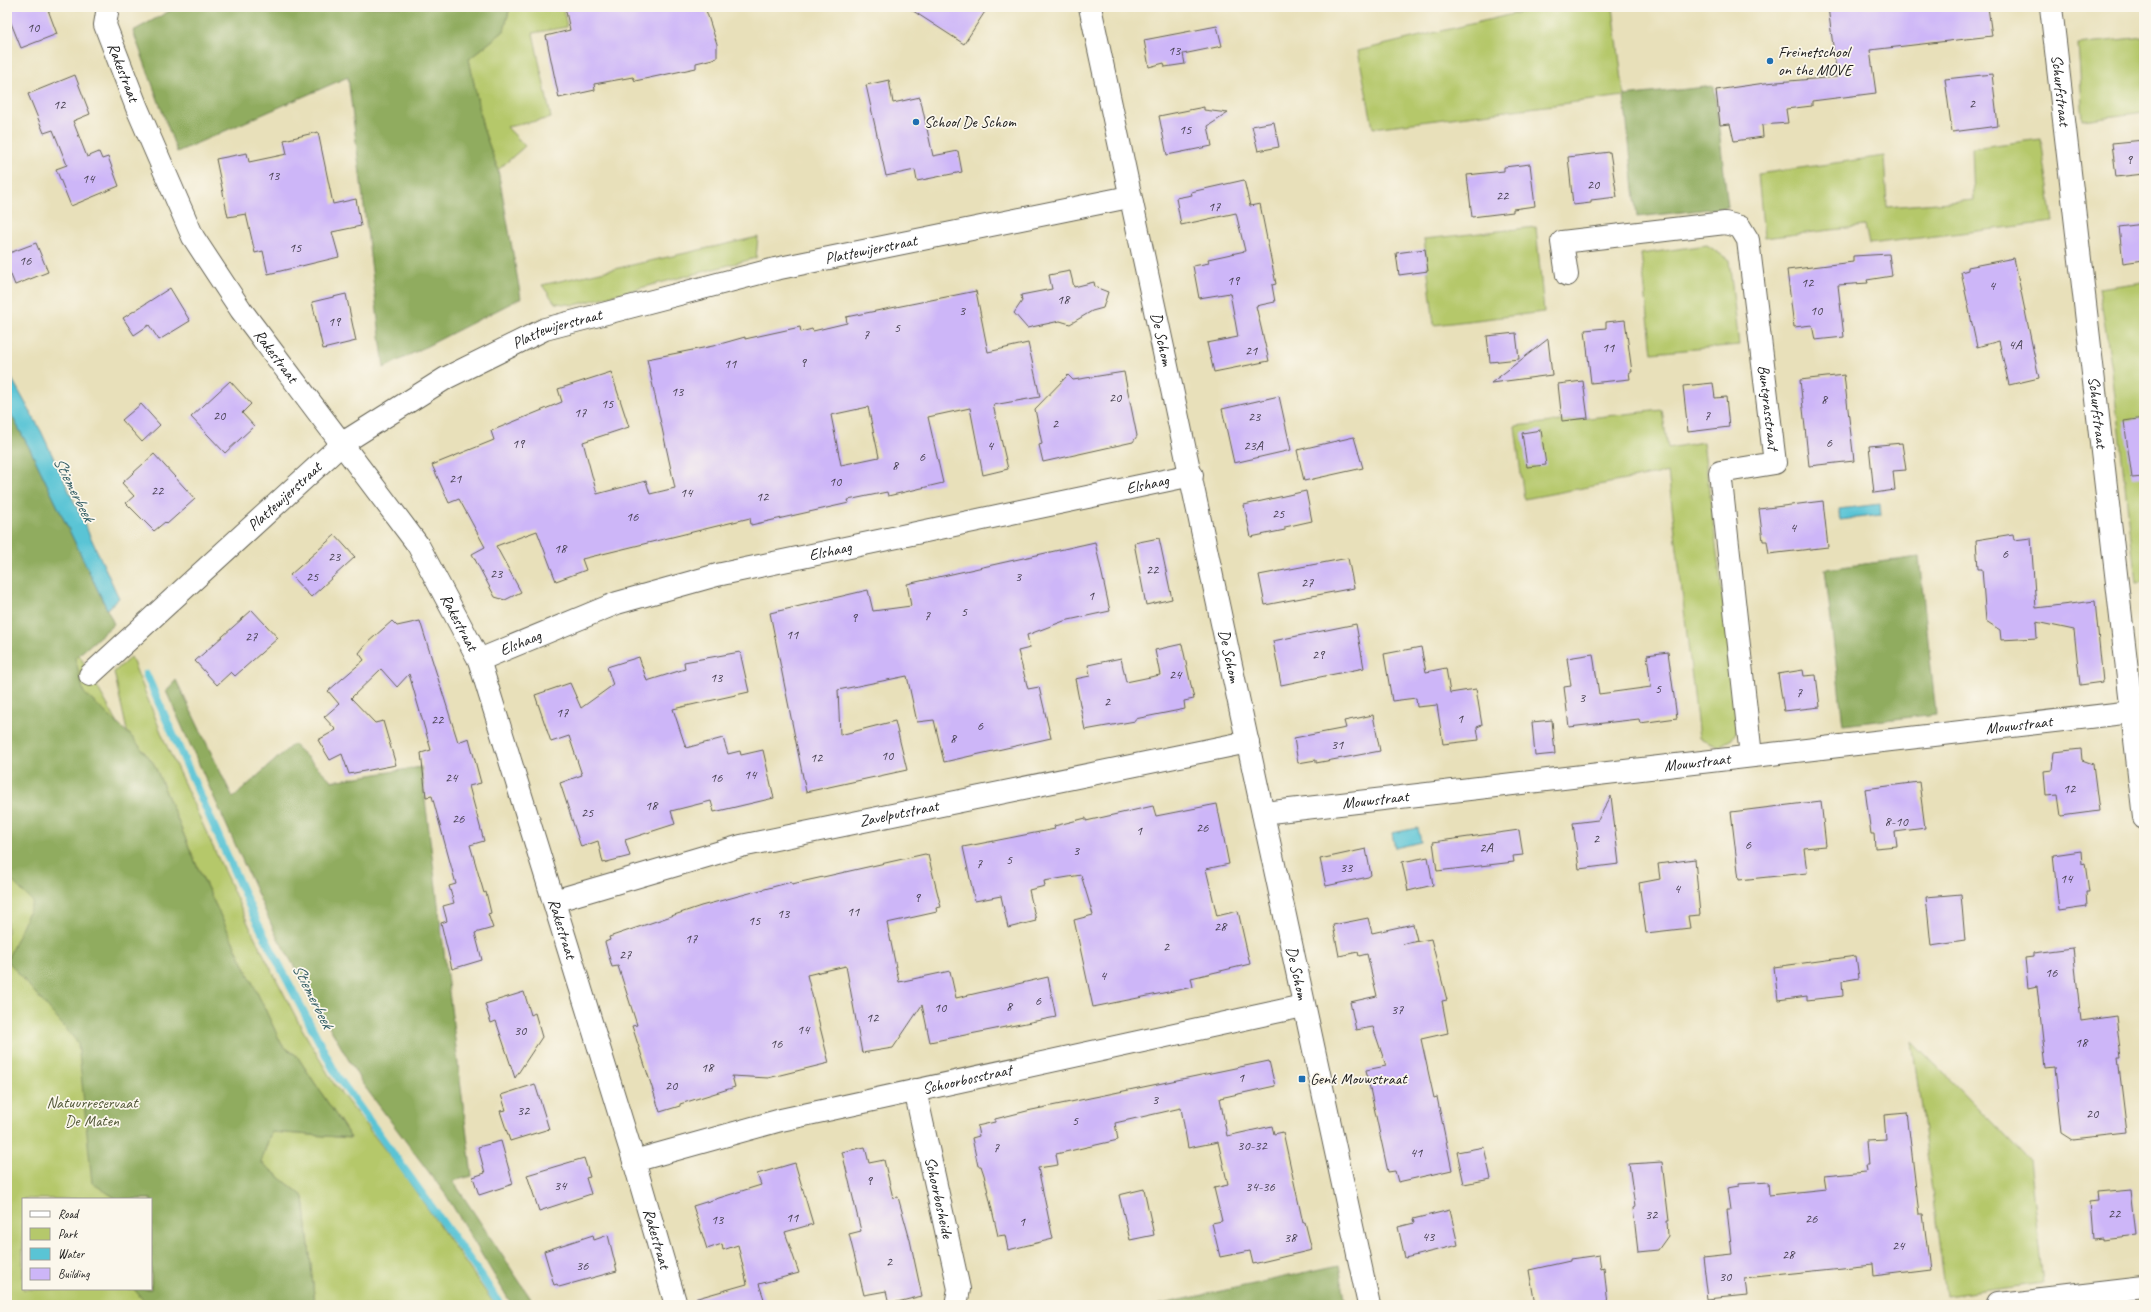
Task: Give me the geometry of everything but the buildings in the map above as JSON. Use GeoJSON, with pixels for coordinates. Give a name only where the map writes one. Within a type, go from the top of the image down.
{"type":"FeatureCollection","features":[{"type":"Feature","properties":{"kind":"street","name":"Rakestraat"},"geometry":{"type":"LineString","coordinates":[[108,7],[105,25],[137,108],[193,237],[241,310],[343,443],[418,545],[479,660],[634,1162],[676,1305]]}},
{"type":"Feature","properties":{"kind":"street","name":"De Schom"},"geometry":{"type":"LineString","coordinates":[[1090,7],[1130,197],[1192,475],[1303,1006],[1369,1305]]}},
{"type":"Feature","properties":{"kind":"street","name":"Schurfstraat"},"geometry":{"type":"LineString","coordinates":[[2051,7],[2144,818]]}},
{"type":"Feature","properties":{"kind":"street","name":"Plattewijerstraat"},"geometry":{"type":"LineString","coordinates":[[90,675],[343,443],[446,378],[545,329],[781,267],[1130,197]]}},
{"type":"Feature","properties":{"kind":"street","name":"Buntgrasstraat"},"geometry":{"type":"LineString","coordinates":[[1567,275],[1562,242],[1725,223],[1740,227],[1748,240],[1775,463],[1720,472],[1751,756]]}},
{"type":"Feature","properties":{"kind":"street","name":"Elshaag"},"geometry":{"type":"LineString","coordinates":[[479,660],[617,603],[717,575],[1192,475]]}},
{"type":"Feature","properties":{"kind":"street","name":"Mouwstraat"},"geometry":{"type":"LineString","coordinates":[[1263,813],[2132,712]]}},
{"type":"Feature","properties":{"kind":"street","name":"Zavelputstraat"},"geometry":{"type":"LineString","coordinates":[[554,901],[741,846],[1248,742]]}},
{"type":"Feature","properties":{"kind":"street","name":"Schoorbosstraat"},"geometry":{"type":"LineString","coordinates":[[634,1162],[781,1120],[1303,1006]]}},
{"type":"Feature","properties":{"kind":"street","name":"Schoorbosheide"},"geometry":{"type":"LineString","coordinates":[[915,1090],[959,1289],[956,1305]]}},
{"type":"Feature","properties":{"kind":"street"},"geometry":{"type":"LineString","coordinates":[[1998,1305],[2144,1288]]}},
{"type":"Feature","properties":{"kind":"green space"},"geometry":{"type":"Polygon","coordinates":[[[177,7],[510,7],[504,31],[469,59],[483,128],[498,170],[521,298],[384,368],[348,77],[177,152],[133,31],[177,7]]]}},
{"type":"Feature","properties":{"kind":"green space"},"geometry":{"type":"Polygon","coordinates":[[[510,7],[563,7],[567,27],[533,33],[551,118],[507,127],[525,146],[498,170],[483,128],[469,59],[504,31],[510,7]]]}},
{"type":"Feature","properties":{"kind":"green space"},"geometry":{"type":"Polygon","coordinates":[[[1542,7],[1613,7],[1624,96],[1373,128],[1358,51],[1542,7]]]}},
{"type":"Feature","properties":{"kind":"green space"},"geometry":{"type":"Polygon","coordinates":[[[2144,37],[2144,112],[2083,120],[2078,44],[2144,37]]]}},
{"type":"Feature","properties":{"kind":"green space"},"geometry":{"type":"Polygon","coordinates":[[[1714,86],[1728,207],[1637,217],[1624,96],[1714,86]]]}},
{"type":"Feature","properties":{"kind":"green space"},"geometry":{"type":"Polygon","coordinates":[[[2041,139],[2053,222],[1869,244],[1865,226],[1764,238],[1758,174],[1884,156],[1887,207],[1974,200],[1972,148],[2041,139]]]}},
{"type":"Feature","properties":{"kind":"green space"},"geometry":{"type":"Polygon","coordinates":[[[1536,227],[1544,312],[1434,325],[1424,239],[1536,227]]]}},
{"type":"Feature","properties":{"kind":"green space"},"geometry":{"type":"Polygon","coordinates":[[[758,237],[756,258],[575,305],[555,303],[542,285],[758,237]]]}},
{"type":"Feature","properties":{"kind":"green space"},"geometry":{"type":"Polygon","coordinates":[[[1707,245],[1729,260],[1739,345],[1652,353],[1641,254],[1707,245]]]}},
{"type":"Feature","properties":{"kind":"green space"},"geometry":{"type":"Polygon","coordinates":[[[2144,282],[2144,582],[2136,583],[2112,370],[2099,288],[2144,282]]]}},
{"type":"Feature","properties":{"kind":"green space"},"geometry":{"type":"Polygon","coordinates":[[[7,407],[31,451],[114,624],[75,658],[84,693],[131,736],[154,764],[197,866],[282,1045],[297,1056],[351,1138],[271,1132],[261,1162],[304,1197],[315,1305],[144,1305],[143,1300],[135,1290],[152,1290],[152,1198],[115,1198],[92,1183],[78,1043],[7,960],[33,902],[7,876],[7,407]]]}},
{"type":"Feature","properties":{"kind":"green space"},"geometry":{"type":"Polygon","coordinates":[[[1662,410],[1668,448],[1703,442],[1739,727],[1732,739],[1719,746],[1699,738],[1668,472],[1524,499],[1515,426],[1662,410]]]}},
{"type":"Feature","properties":{"kind":"green space"},"geometry":{"type":"Polygon","coordinates":[[[1919,557],[1936,714],[1843,725],[1825,569],[1919,557]]]}},
{"type":"Feature","properties":{"kind":"green space","name":"Natuurreservaat De Maten"},"geometry":{"type":"Polygon","coordinates":[[[7,562],[55,612],[121,729],[284,1305],[7,1305],[7,562]]]}},
{"type":"Feature","properties":{"kind":"green space"},"geometry":{"type":"Polygon","coordinates":[[[131,657],[165,742],[252,932],[301,1027],[334,1084],[400,1169],[495,1305],[315,1305],[304,1197],[261,1162],[271,1132],[351,1138],[297,1056],[282,1045],[197,866],[154,764],[127,731],[114,672],[131,657]]]}},
{"type":"Feature","properties":{"kind":"green space"},"geometry":{"type":"Polygon","coordinates":[[[176,680],[233,798],[293,744],[332,781],[421,767],[472,1176],[453,1181],[535,1305],[512,1305],[446,1195],[362,1083],[276,935],[166,691],[176,680]]]}},
{"type":"Feature","properties":{"kind":"green space"},"geometry":{"type":"Polygon","coordinates":[[[1912,1041],[2029,1160],[2043,1283],[1946,1296],[1912,1041]]]}},
{"type":"Feature","properties":{"kind":"green space"},"geometry":{"type":"Polygon","coordinates":[[[1339,1265],[1346,1305],[1158,1305],[1339,1265]]]}},
{"type":"Feature","properties":{"kind":"water"},"geometry":{"type":"Polygon","coordinates":[[[7,370],[41,431],[119,598],[107,609],[31,451],[7,407],[7,370]]]}},
{"type":"Feature","properties":{"kind":"water"},"geometry":{"type":"Polygon","coordinates":[[[1880,504],[1881,515],[1840,520],[1839,509],[1880,504]]]}},
{"type":"Feature","properties":{"kind":"water"},"geometry":{"type":"Polygon","coordinates":[[[1418,828],[1421,842],[1395,848],[1392,833],[1418,828]]]}},
{"type":"Feature","properties":{"kind":"waterway","name":"Stiemerbeek"},"geometry":{"type":"LineString","coordinates":[[146,674],[255,918],[337,1076],[480,1274],[500,1305]]}},
{"type":"Feature","properties":{"kind":"place","name":"Freinetschool on the MOVE"},"geometry":{"type":"Point","coordinates":[1770,61]}},
{"type":"Feature","properties":{"kind":"place","name":"School De Schom"},"geometry":{"type":"Point","coordinates":[916,122]}},
{"type":"Feature","properties":{"kind":"place","name":"Genk Mouwstraat"},"geometry":{"type":"Point","coordinates":[1302,1079]}}]}
